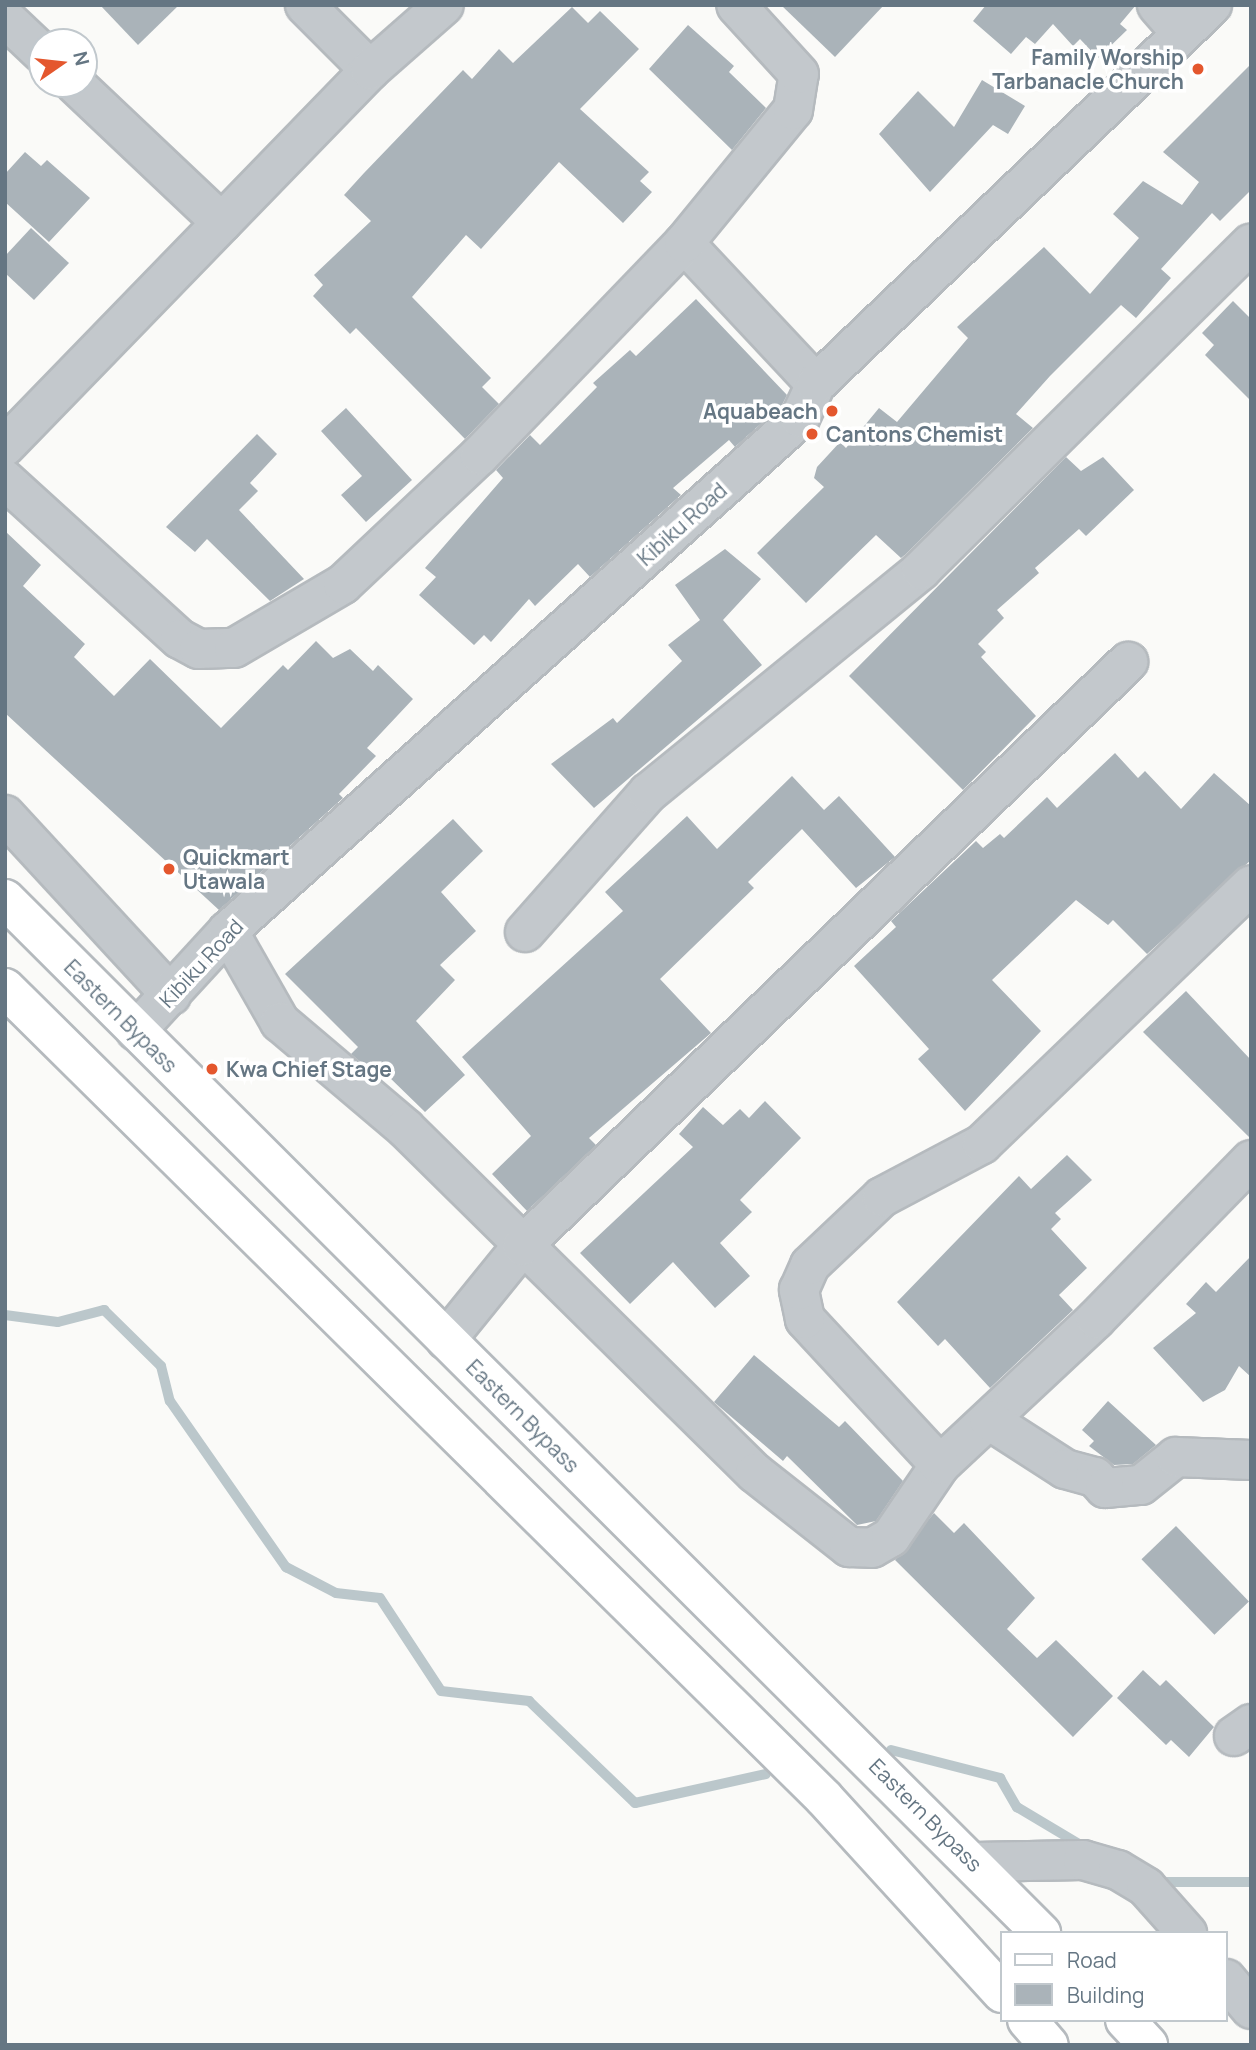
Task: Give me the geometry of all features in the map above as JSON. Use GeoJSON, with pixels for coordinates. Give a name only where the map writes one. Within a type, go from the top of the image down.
{"type":"FeatureCollection","features":[{"type":"Feature","properties":{"kind":"main road","name":"Eastern Bypass"},"geometry":{"type":"LineString","coordinates":[[5,899],[974,1862],[1039,1931]]}},
{"type":"Feature","properties":{"kind":"main road"},"geometry":{"type":"LineString","coordinates":[[5,988],[779,1752],[1000,1991]]}},
{"type":"Feature","properties":{"kind":"main road"},"geometry":{"type":"LineString","coordinates":[[1029,2022],[1049,2045]]}},
{"type":"Feature","properties":{"kind":"main road"},"geometry":{"type":"LineString","coordinates":[[1127,2022],[1148,2045]]}},
{"type":"Feature","properties":{"kind":"street"},"geometry":{"type":"LineString","coordinates":[[305,5],[370,70]]}},
{"type":"Feature","properties":{"kind":"street"},"geometry":{"type":"LineString","coordinates":[[5,446],[370,70],[444,5]]}},
{"type":"Feature","properties":{"kind":"street"},"geometry":{"type":"LineString","coordinates":[[5,480],[180,639],[218,652],[234,648],[343,584],[480,456],[684,243],[800,94],[790,58],[736,5]]}},
{"type":"Feature","properties":{"kind":"street","name":"Kibiku Road"},"geometry":{"type":"LineString","coordinates":[[136,1031],[229,932],[800,418],[816,384],[1169,18],[1212,5]]}},
{"type":"Feature","properties":{"kind":"street"},"geometry":{"type":"LineString","coordinates":[[5,18],[28,40]]}},
{"type":"Feature","properties":{"kind":"street"},"geometry":{"type":"LineString","coordinates":[[90,98],[222,223]]}},
{"type":"Feature","properties":{"kind":"street"},"geometry":{"type":"LineString","coordinates":[[684,243],[816,384]]}},
{"type":"Feature","properties":{"kind":"street"},"geometry":{"type":"LineString","coordinates":[[525,932],[648,793],[921,570],[1251,244]]}},
{"type":"Feature","properties":{"kind":"street"},"geometry":{"type":"LineString","coordinates":[[446,1340],[522,1246],[1128,662]]}},
{"type":"Feature","properties":{"kind":"street"},"geometry":{"type":"LineString","coordinates":[[5,815],[171,996]]}},
{"type":"Feature","properties":{"kind":"street"},"geometry":{"type":"LineString","coordinates":[[940,1465],[805,1320],[799,1290],[810,1265],[882,1197],[982,1144],[1251,885]]}},
{"type":"Feature","properties":{"kind":"street"},"geometry":{"type":"LineString","coordinates":[[229,932],[280,1022],[405,1128],[755,1473],[849,1546],[872,1548],[891,1536],[940,1465],[989,1420],[1251,1160]]}},
{"type":"Feature","properties":{"kind":"street"},"geometry":{"type":"LineString","coordinates":[[989,1420],[1065,1469],[1096,1477],[1105,1488],[1141,1485],[1176,1457],[1251,1460]]}},
{"type":"Feature","properties":{"kind":"street"},"geometry":{"type":"LineString","coordinates":[[974,1862],[1083,1860],[1118,1870],[1146,1887],[1185,1931]]}},
{"type":"Feature","properties":{"kind":"street"},"geometry":{"type":"LineString","coordinates":[[1228,1981],[1251,2009]]}},
{"type":"Feature","properties":{"kind":"building"},"geometry":{"type":"Polygon","coordinates":[[[100,5],[179,5],[138,45],[100,5]]]}},
{"type":"Feature","properties":{"kind":"building"},"geometry":{"type":"Polygon","coordinates":[[[781,5],[884,5],[835,57],[781,5]]]}},
{"type":"Feature","properties":{"kind":"building"},"geometry":{"type":"Polygon","coordinates":[[[986,5],[1136,5],[1120,24],[1127,30],[1098,58],[1080,39],[1073,46],[1053,24],[1035,44],[1026,37],[1011,54],[973,21],[986,5]]]}},
{"type":"Feature","properties":{"kind":"building"},"geometry":{"type":"Polygon","coordinates":[[[572,7],[588,23],[600,11],[639,49],[580,109],[649,172],[640,181],[652,192],[623,223],[559,162],[481,249],[466,235],[412,297],[491,378],[482,387],[499,404],[465,439],[356,328],[350,334],[313,296],[323,285],[314,275],[371,221],[344,195],[463,70],[472,79],[499,49],[513,63],[572,7]]]}},
{"type":"Feature","properties":{"kind":"building"},"geometry":{"type":"Polygon","coordinates":[[[688,25],[734,66],[729,72],[766,108],[732,150],[649,69],[688,25]]]}},
{"type":"Feature","properties":{"kind":"building"},"geometry":{"type":"Polygon","coordinates":[[[1251,64],[1251,190],[1220,221],[1212,213],[1161,269],[1171,278],[1136,318],[1121,305],[1050,376],[1016,414],[1033,428],[906,554],[901,558],[876,535],[806,603],[757,553],[824,487],[814,478],[817,467],[840,442],[846,448],[879,408],[897,422],[968,338],[957,327],[1044,247],[1090,294],[1139,238],[1113,214],[1143,181],[1182,205],[1199,182],[1163,152],[1251,64]]]}},
{"type":"Feature","properties":{"kind":"building"},"geometry":{"type":"Polygon","coordinates":[[[982,80],[1025,106],[1008,134],[993,125],[930,192],[879,134],[918,91],[954,127],[982,80]]]}},
{"type":"Feature","properties":{"kind":"building"},"geometry":{"type":"Polygon","coordinates":[[[25,152],[41,166],[47,160],[90,198],[49,242],[5,202],[5,174],[25,152]]]}},
{"type":"Feature","properties":{"kind":"building"},"geometry":{"type":"Polygon","coordinates":[[[31,228],[69,263],[34,300],[5,273],[5,256],[31,228]]]}},
{"type":"Feature","properties":{"kind":"building"},"geometry":{"type":"Polygon","coordinates":[[[696,299],[787,395],[782,405],[735,447],[729,440],[673,488],[681,495],[590,577],[578,564],[535,606],[529,599],[491,642],[484,635],[474,645],[419,595],[436,577],[425,568],[503,478],[496,470],[530,435],[540,445],[597,387],[593,383],[630,350],[636,356],[696,299]]]}},
{"type":"Feature","properties":{"kind":"building"},"geometry":{"type":"Polygon","coordinates":[[[1233,301],[1251,319],[1251,401],[1205,355],[1214,345],[1202,333],[1233,301]]]}},
{"type":"Feature","properties":{"kind":"building"},"geometry":{"type":"Polygon","coordinates":[[[346,408],[412,480],[366,522],[341,495],[362,476],[321,431],[346,408]]]}},
{"type":"Feature","properties":{"kind":"building"},"geometry":{"type":"Polygon","coordinates":[[[257,434],[277,454],[250,483],[258,491],[239,510],[304,579],[270,601],[207,539],[195,552],[166,527],[257,434]]]}},
{"type":"Feature","properties":{"kind":"building"},"geometry":{"type":"Polygon","coordinates":[[[1066,457],[1081,471],[1103,457],[1134,490],[1086,536],[1079,529],[1035,568],[1039,573],[997,610],[1004,618],[978,644],[986,652],[981,657],[1036,716],[963,790],[849,676],[1066,457]]]}},
{"type":"Feature","properties":{"kind":"building"},"geometry":{"type":"Polygon","coordinates":[[[5,531],[41,565],[23,586],[85,644],[74,657],[114,696],[150,659],[221,728],[283,665],[288,670],[316,641],[333,658],[350,649],[373,671],[378,665],[413,699],[367,748],[376,756],[339,794],[343,798],[219,910],[5,713],[5,531]]]}},
{"type":"Feature","properties":{"kind":"building"},"geometry":{"type":"Polygon","coordinates":[[[725,549],[761,579],[723,620],[762,665],[594,808],[551,764],[613,718],[617,723],[682,661],[668,645],[700,620],[675,585],[725,549]]]}},
{"type":"Feature","properties":{"kind":"building"},"geometry":{"type":"Polygon","coordinates":[[[1115,753],[1138,778],[1145,771],[1181,809],[1214,773],[1251,806],[1251,860],[1147,954],[1113,920],[1108,925],[1076,900],[992,980],[1041,1031],[965,1111],[918,1059],[929,1049],[854,966],[896,927],[891,921],[976,841],[983,848],[1000,834],[1004,838],[1047,797],[1057,808],[1115,753]]]}},
{"type":"Feature","properties":{"kind":"building"},"geometry":{"type":"Polygon","coordinates":[[[792,776],[824,810],[839,796],[895,857],[856,888],[802,829],[748,882],[754,888],[660,979],[711,1033],[589,1138],[596,1145],[527,1211],[492,1174],[531,1136],[462,1057],[623,911],[605,892],[687,816],[717,849],[792,776]]]}},
{"type":"Feature","properties":{"kind":"building"},"geometry":{"type":"Polygon","coordinates":[[[453,819],[483,851],[441,892],[476,931],[440,965],[455,980],[416,1021],[465,1075],[425,1112],[387,1075],[382,1080],[351,1054],[358,1047],[285,974],[453,819]]]}},
{"type":"Feature","properties":{"kind":"building"},"geometry":{"type":"Polygon","coordinates":[[[1186,991],[1251,1060],[1251,1139],[1143,1032],[1186,991]]]}},
{"type":"Feature","properties":{"kind":"building"},"geometry":{"type":"Polygon","coordinates":[[[765,1101],[801,1138],[740,1200],[752,1212],[720,1243],[750,1276],[715,1308],[673,1262],[630,1304],[580,1253],[693,1147],[679,1134],[703,1107],[723,1125],[740,1109],[749,1118],[765,1101]]]}},
{"type":"Feature","properties":{"kind":"building"},"geometry":{"type":"Polygon","coordinates":[[[1067,1155],[1092,1180],[1055,1213],[1061,1219],[1051,1229],[1087,1268],[1059,1295],[1073,1310],[990,1388],[945,1339],[938,1346],[897,1302],[1019,1176],[1031,1189],[1067,1155]]]}},
{"type":"Feature","properties":{"kind":"building"},"geometry":{"type":"Polygon","coordinates":[[[1251,1256],[1251,1377],[1239,1366],[1225,1390],[1203,1402],[1153,1348],[1196,1313],[1186,1304],[1206,1282],[1216,1292],[1251,1256]]]}},
{"type":"Feature","properties":{"kind":"building"},"geometry":{"type":"Polygon","coordinates":[[[754,1355],[839,1427],[845,1421],[903,1481],[876,1521],[857,1525],[787,1456],[783,1461],[714,1402],[754,1355]]]}},
{"type":"Feature","properties":{"kind":"building"},"geometry":{"type":"Polygon","coordinates":[[[1108,1401],[1156,1445],[1133,1464],[1114,1465],[1089,1446],[1094,1441],[1082,1430],[1108,1401]]]}},
{"type":"Feature","properties":{"kind":"building"},"geometry":{"type":"Polygon","coordinates":[[[934,1513],[954,1533],[964,1523],[1035,1598],[1007,1629],[1037,1658],[1056,1640],[1113,1696],[1073,1737],[895,1560],[934,1513]]]}},
{"type":"Feature","properties":{"kind":"building"},"geometry":{"type":"Polygon","coordinates":[[[1176,1526],[1249,1602],[1214,1635],[1141,1559],[1176,1526]]]}},
{"type":"Feature","properties":{"kind":"building"},"geometry":{"type":"Polygon","coordinates":[[[1143,1670],[1160,1686],[1166,1680],[1214,1727],[1189,1757],[1171,1740],[1166,1745],[1117,1698],[1143,1670]]]}},
{"type":"Feature","properties":{"kind":"waterway"},"geometry":{"type":"LineString","coordinates":[[5,1315],[58,1322],[104,1310],[161,1366],[170,1401],[286,1567],[336,1593],[380,1598],[441,1691],[529,1701],[635,1803],[766,1774]]}},
{"type":"Feature","properties":{"kind":"waterway"},"geometry":{"type":"LineString","coordinates":[[891,1750],[1000,1778],[1017,1807],[1084,1847]]}},
{"type":"Feature","properties":{"kind":"waterway"},"geometry":{"type":"LineString","coordinates":[[1155,1882],[1251,1882]]}},
{"type":"Feature","properties":{"kind":"place","name":"Family Worship Tarbanacle Church"},"geometry":{"type":"Point","coordinates":[1198,69]}},
{"type":"Feature","properties":{"kind":"place","name":"Aquabeach"},"geometry":{"type":"Point","coordinates":[832,411]}},
{"type":"Feature","properties":{"kind":"place","name":"Cantons Chemist"},"geometry":{"type":"Point","coordinates":[812,434]}},
{"type":"Feature","properties":{"kind":"place","name":"Quickmart Utawala"},"geometry":{"type":"Point","coordinates":[169,869]}},
{"type":"Feature","properties":{"kind":"place","name":"Kwa Chief Stage"},"geometry":{"type":"Point","coordinates":[212,1069]}}]}
